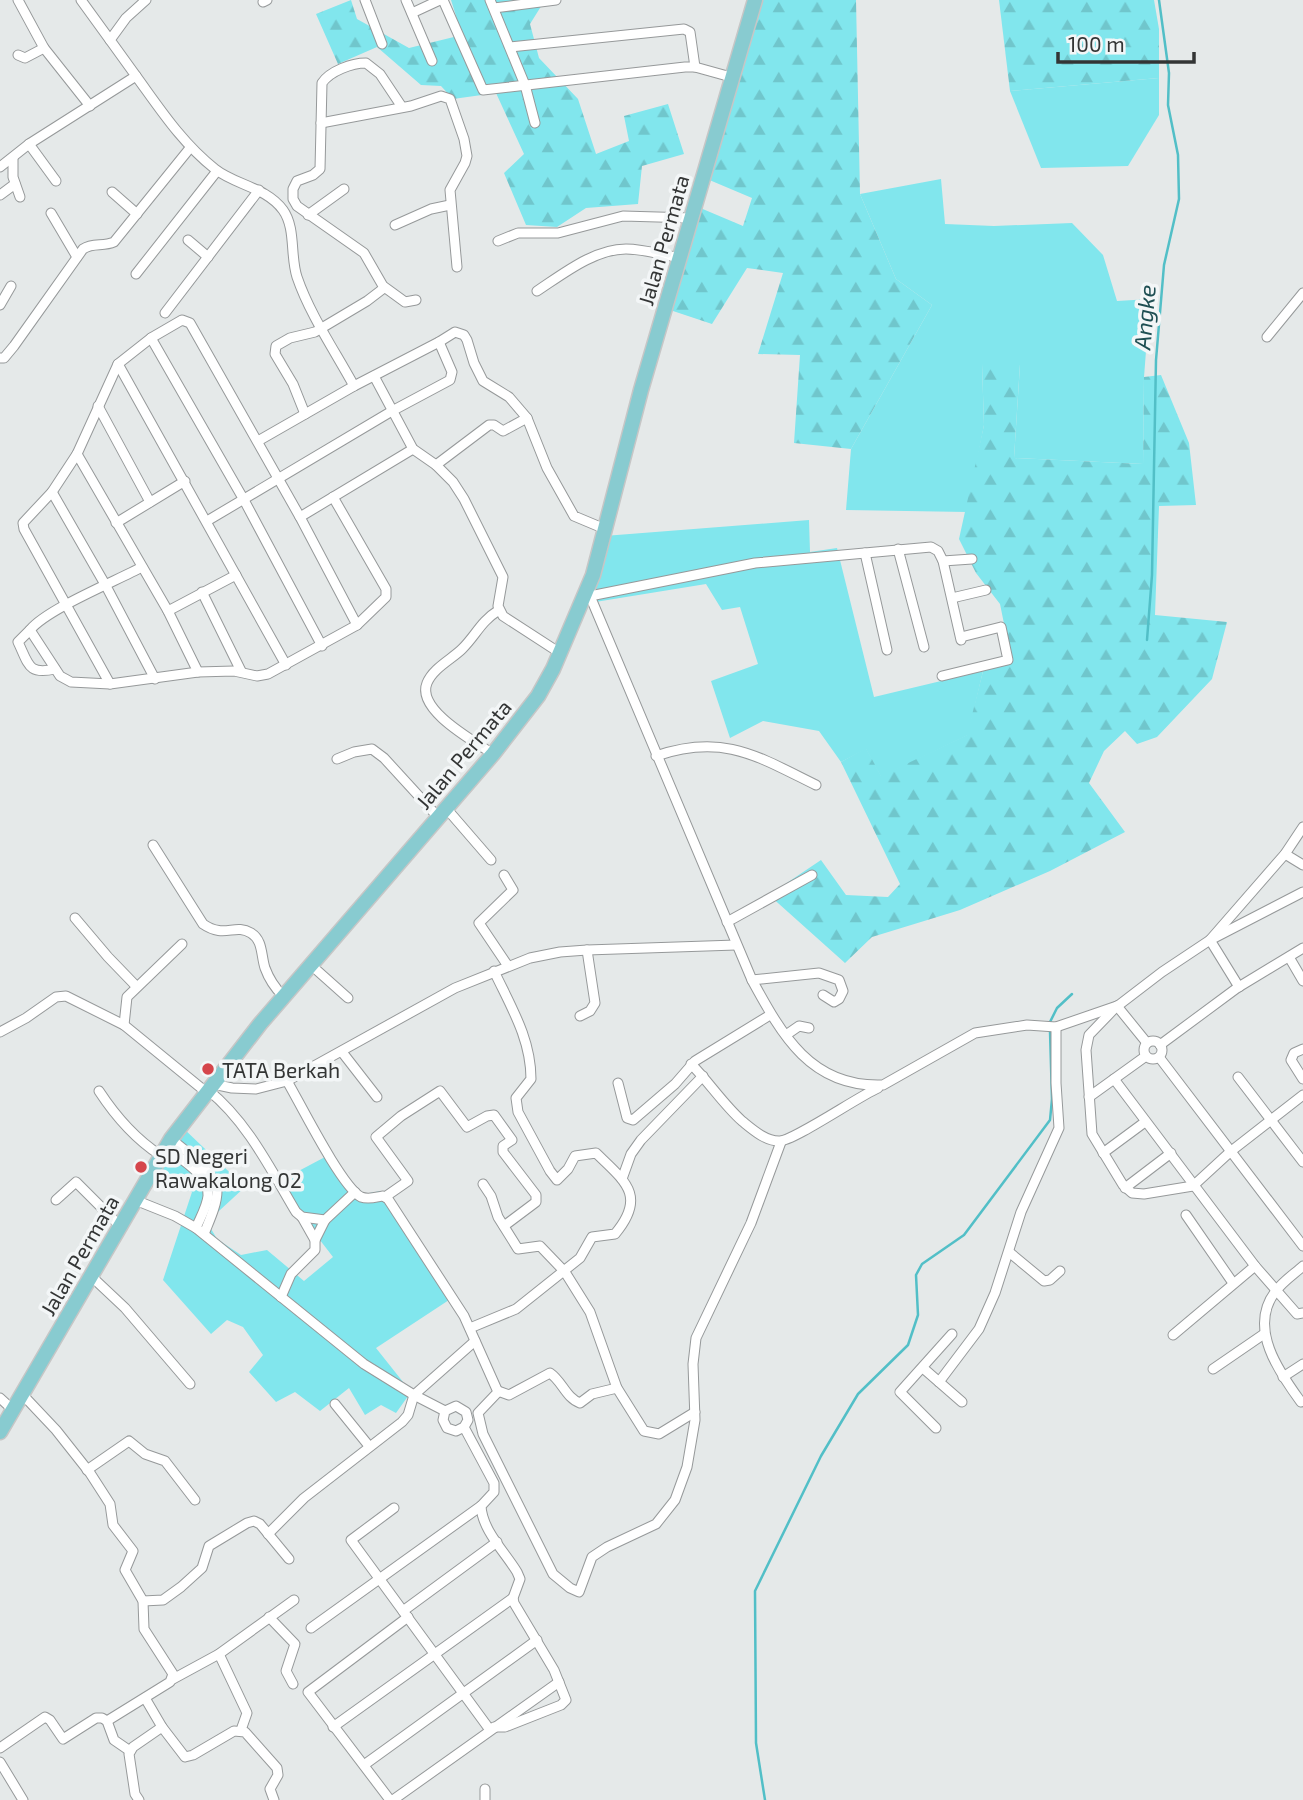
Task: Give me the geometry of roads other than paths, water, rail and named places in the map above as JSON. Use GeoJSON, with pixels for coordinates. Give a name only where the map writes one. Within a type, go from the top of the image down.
{"type":"FeatureCollection","features":[{"type":"Feature","properties":{"kind":"main road","name":"Jalan Permata"},"geometry":{"type":"LineString","coordinates":[[0,1432],[165,1147],[284,996],[493,754],[538,696],[561,653],[588,596],[638,400],[755,0]]}},
{"type":"Feature","properties":{"kind":"street"},"geometry":{"type":"LineString","coordinates":[[18,0],[44,48],[90,106]]}},
{"type":"Feature","properties":{"kind":"street"},"geometry":{"type":"LineString","coordinates":[[81,0],[190,148],[217,171],[259,190],[282,208],[288,220],[297,277],[354,386]]}},
{"type":"Feature","properties":{"kind":"street"},"geometry":{"type":"LineString","coordinates":[[110,40],[126,18],[146,0]]}},
{"type":"Feature","properties":{"kind":"street"},"geometry":{"type":"LineString","coordinates":[[365,0],[382,44]]}},
{"type":"Feature","properties":{"kind":"street"},"geometry":{"type":"LineString","coordinates":[[406,0],[432,61]]}},
{"type":"Feature","properties":{"kind":"street"},"geometry":{"type":"LineString","coordinates":[[412,13],[441,0],[483,90],[695,67],[731,77]]}},
{"type":"Feature","properties":{"kind":"street"},"geometry":{"type":"LineString","coordinates":[[535,123],[526,85],[492,4],[555,0]]}},
{"type":"Feature","properties":{"kind":"street"},"geometry":{"type":"LineString","coordinates":[[510,47],[684,29],[690,32],[695,67]]}},
{"type":"Feature","properties":{"kind":"street"},"geometry":{"type":"LineString","coordinates":[[18,55],[23,59],[44,48]]}},
{"type":"Feature","properties":{"kind":"street"},"geometry":{"type":"LineString","coordinates":[[402,107],[371,65],[359,63],[324,79],[320,169],[297,181],[293,189],[293,199],[308,215],[364,253],[384,288],[405,302],[416,300]]}},
{"type":"Feature","properties":{"kind":"street"},"geometry":{"type":"LineString","coordinates":[[0,167],[29,144],[136,75]]}},
{"type":"Feature","properties":{"kind":"street"},"geometry":{"type":"LineString","coordinates":[[321,123],[416,105],[446,96],[453,104],[467,156],[450,190],[457,267]]}},
{"type":"Feature","properties":{"kind":"street"},"geometry":{"type":"LineString","coordinates":[[29,144],[56,181]]}},
{"type":"Feature","properties":{"kind":"street"},"geometry":{"type":"LineString","coordinates":[[0,358],[4,358],[14,346],[78,257],[90,244],[114,242],[190,148]]}},
{"type":"Feature","properties":{"kind":"street"},"geometry":{"type":"LineString","coordinates":[[13,158],[15,184],[20,197]]}},
{"type":"Feature","properties":{"kind":"street"},"geometry":{"type":"LineString","coordinates":[[135,274],[217,171]]}},
{"type":"Feature","properties":{"kind":"street"},"geometry":{"type":"LineString","coordinates":[[0,195],[15,184]]}},
{"type":"Feature","properties":{"kind":"street"},"geometry":{"type":"LineString","coordinates":[[308,215],[344,189]]}},
{"type":"Feature","properties":{"kind":"street"},"geometry":{"type":"LineString","coordinates":[[165,313],[259,190]]}},
{"type":"Feature","properties":{"kind":"street"},"geometry":{"type":"LineString","coordinates":[[112,192],[137,214]]}},
{"type":"Feature","properties":{"kind":"street"},"geometry":{"type":"LineString","coordinates":[[282,208],[293,199]]}},
{"type":"Feature","properties":{"kind":"street"},"geometry":{"type":"LineString","coordinates":[[395,225],[431,209],[450,205]]}},
{"type":"Feature","properties":{"kind":"street"},"geometry":{"type":"LineString","coordinates":[[51,213],[78,257]]}},
{"type":"Feature","properties":{"kind":"street"},"geometry":{"type":"LineString","coordinates":[[498,241],[518,233],[558,233],[623,216],[692,218]]}},
{"type":"Feature","properties":{"kind":"street"},"geometry":{"type":"LineString","coordinates":[[188,240],[208,257]]}},
{"type":"Feature","properties":{"kind":"street"},"geometry":{"type":"LineString","coordinates":[[537,291],[579,264],[612,251],[627,249],[681,258]]}},
{"type":"Feature","properties":{"kind":"street"},"geometry":{"type":"LineString","coordinates":[[0,305],[12,286]]}},
{"type":"Feature","properties":{"kind":"street"},"geometry":{"type":"LineString","coordinates":[[305,414],[275,350],[281,342],[289,338],[307,335],[322,328],[384,288]]}},
{"type":"Feature","properties":{"kind":"street"},"geometry":{"type":"LineString","coordinates":[[1267,337],[1303,293]]}},
{"type":"Feature","properties":{"kind":"street"},"geometry":{"type":"LineString","coordinates":[[110,684],[22,526],[24,519],[52,492],[77,454],[118,364],[151,338],[182,320],[188,321],[258,441],[358,625]]}},
{"type":"Feature","properties":{"kind":"street"},"geometry":{"type":"LineString","coordinates":[[258,441],[455,332],[464,335],[483,382],[504,393],[527,418],[548,468],[575,516],[605,529]]}},
{"type":"Feature","properties":{"kind":"street"},"geometry":{"type":"LineString","coordinates":[[151,338],[244,500],[322,646]]}},
{"type":"Feature","properties":{"kind":"street"},"geometry":{"type":"LineString","coordinates":[[207,521],[452,378],[439,342]]}},
{"type":"Feature","properties":{"kind":"street"},"geometry":{"type":"LineString","coordinates":[[118,364],[286,665]]}},
{"type":"Feature","properties":{"kind":"street"},"geometry":{"type":"LineString","coordinates":[[374,376],[413,449],[436,465],[453,482],[464,499],[504,581],[498,599],[499,610],[508,620],[561,653]]}},
{"type":"Feature","properties":{"kind":"street"},"geometry":{"type":"LineString","coordinates":[[98,406],[150,502]]}},
{"type":"Feature","properties":{"kind":"street"},"geometry":{"type":"LineString","coordinates":[[436,465],[489,425],[503,431],[527,418]]}},
{"type":"Feature","properties":{"kind":"street"},"geometry":{"type":"LineString","coordinates":[[300,517],[413,449]]}},
{"type":"Feature","properties":{"kind":"street"},"geometry":{"type":"LineString","coordinates":[[77,454],[168,611],[198,672]]}},
{"type":"Feature","properties":{"kind":"street"},"geometry":{"type":"LineString","coordinates":[[116,523],[185,481]]}},
{"type":"Feature","properties":{"kind":"street"},"geometry":{"type":"LineString","coordinates":[[52,492],[155,678]]}},
{"type":"Feature","properties":{"kind":"street"},"geometry":{"type":"LineString","coordinates":[[30,630],[60,676],[71,682],[110,684],[198,672],[241,670],[257,676],[268,674],[358,625],[372,614],[386,597],[386,589],[333,497]]}},
{"type":"Feature","properties":{"kind":"street"},"geometry":{"type":"LineString","coordinates":[[883,1085],[866,1086],[821,1072],[803,1057],[770,1015],[751,980],[588,596],[755,563],[931,547],[938,551],[943,561],[961,639],[1001,627],[1008,660],[943,676]]}},
{"type":"Feature","properties":{"kind":"street"},"geometry":{"type":"LineString","coordinates":[[898,550],[924,647]]}},
{"type":"Feature","properties":{"kind":"street"},"geometry":{"type":"LineString","coordinates":[[865,553],[887,650]]}},
{"type":"Feature","properties":{"kind":"street"},"geometry":{"type":"LineString","coordinates":[[943,561],[972,559]]}},
{"type":"Feature","properties":{"kind":"street"},"geometry":{"type":"LineString","coordinates":[[55,669],[39,673],[33,670],[18,642],[38,622],[142,567]]}},
{"type":"Feature","properties":{"kind":"street"},"geometry":{"type":"LineString","coordinates":[[168,611],[236,575]]}},
{"type":"Feature","properties":{"kind":"street"},"geometry":{"type":"LineString","coordinates":[[952,598],[986,590]]}},
{"type":"Feature","properties":{"kind":"street"},"geometry":{"type":"LineString","coordinates":[[202,592],[241,670]]}},
{"type":"Feature","properties":{"kind":"street"},"geometry":{"type":"LineString","coordinates":[[493,754],[437,713],[428,701],[426,692],[428,682],[436,671],[464,647],[486,618],[499,610]]}},
{"type":"Feature","properties":{"kind":"street"},"geometry":{"type":"LineString","coordinates":[[656,756],[694,747],[723,746],[751,754],[816,785]]}},
{"type":"Feature","properties":{"kind":"street"},"geometry":{"type":"LineString","coordinates":[[337,760],[354,752],[372,749],[491,860]]}},
{"type":"Feature","properties":{"kind":"street"},"geometry":{"type":"LineString","coordinates":[[1210,940],[1286,854],[1303,827]]}},
{"type":"Feature","properties":{"kind":"street"},"geometry":{"type":"LineString","coordinates":[[153,845],[203,924],[215,932],[242,929],[254,934],[270,978],[284,996]]}},
{"type":"Feature","properties":{"kind":"street"},"geometry":{"type":"LineString","coordinates":[[1286,854],[1303,865]]}},
{"type":"Feature","properties":{"kind":"street"},"geometry":{"type":"LineString","coordinates":[[504,875],[513,890],[479,923],[508,966]]}},
{"type":"Feature","properties":{"kind":"street"},"geometry":{"type":"LineString","coordinates":[[727,922],[812,875]]}},
{"type":"Feature","properties":{"kind":"street"},"geometry":{"type":"LineString","coordinates":[[1303,892],[1210,940],[1162,972],[1117,1006],[1087,1039],[1092,1134],[1125,1188],[1132,1193],[1144,1194],[1193,1186],[1230,1152],[1303,1095]]}},
{"type":"Feature","properties":{"kind":"street"},"geometry":{"type":"LineString","coordinates":[[75,918],[136,986]]}},
{"type":"Feature","properties":{"kind":"street"},"geometry":{"type":"LineString","coordinates":[[1210,940],[1239,987]]}},
{"type":"Feature","properties":{"kind":"street"},"geometry":{"type":"LineString","coordinates":[[124,1025],[127,997],[182,944]]}},
{"type":"Feature","properties":{"kind":"street"},"geometry":{"type":"LineString","coordinates":[[209,1089],[256,1089],[287,1080],[455,988],[530,958],[587,950],[736,945]]}},
{"type":"Feature","properties":{"kind":"street"},"geometry":{"type":"LineString","coordinates":[[1160,1045],[1239,987],[1303,948]]}},
{"type":"Feature","properties":{"kind":"street"},"geometry":{"type":"LineString","coordinates":[[580,1016],[590,1011],[595,1003],[587,950]]}},
{"type":"Feature","properties":{"kind":"street"},"geometry":{"type":"LineString","coordinates":[[1289,957],[1303,981]]}},
{"type":"Feature","properties":{"kind":"street"},"geometry":{"type":"LineString","coordinates":[[311,965],[348,998]]}},
{"type":"Feature","properties":{"kind":"street"},"geometry":{"type":"LineString","coordinates":[[470,1328],[516,1309],[580,1258],[592,1237],[615,1234],[629,1218],[632,1206],[622,1179],[596,1153],[575,1156],[568,1169],[557,1180],[550,1171],[517,1112],[516,1098],[531,1079],[530,1054],[521,1026],[494,971]]}},
{"type":"Feature","properties":{"kind":"street"},"geometry":{"type":"LineString","coordinates":[[751,980],[819,973],[839,980],[843,991],[839,999],[834,1002],[823,995]]}},
{"type":"Feature","properties":{"kind":"street"},"geometry":{"type":"LineString","coordinates":[[0,1032],[61,995],[124,1025],[209,1089],[226,1106],[241,1124],[315,1240]]}},
{"type":"Feature","properties":{"kind":"street"},"geometry":{"type":"LineString","coordinates":[[691,1064],[741,1120],[769,1140],[781,1142],[975,1033],[1027,1025],[1056,1027],[1117,1006]]}},
{"type":"Feature","properties":{"kind":"street"},"geometry":{"type":"LineString","coordinates":[[1117,1006],[1147,1043]]}},
{"type":"Feature","properties":{"kind":"street"},"geometry":{"type":"LineString","coordinates":[[618,1083],[627,1118],[633,1120],[675,1084],[691,1064],[770,1015]]}},
{"type":"Feature","properties":{"kind":"street"},"geometry":{"type":"LineString","coordinates":[[786,1035],[799,1026],[809,1028]]}},
{"type":"Feature","properties":{"kind":"street"},"geometry":{"type":"LineString","coordinates":[[939,1382],[979,1329],[995,1293],[1021,1212],[1059,1128],[1056,1027]]}},
{"type":"Feature","properties":{"kind":"street"},"geometry":{"type":"LineString","coordinates":[[1146,1056],[1144,1049],[1147,1043],[1152,1041],[1160,1045]]}},
{"type":"Feature","properties":{"kind":"street"},"geometry":{"type":"LineString","coordinates":[[1159,1057],[1160,1045]]}},
{"type":"Feature","properties":{"kind":"street"},"geometry":{"type":"LineString","coordinates":[[1303,1049],[1294,1053],[1291,1060],[1303,1079]]}},
{"type":"Feature","properties":{"kind":"street"},"geometry":{"type":"LineString","coordinates":[[342,1052],[377,1097]]}},
{"type":"Feature","properties":{"kind":"street"},"geometry":{"type":"LineString","coordinates":[[1089,1097],[1146,1056]]}},
{"type":"Feature","properties":{"kind":"street"},"geometry":{"type":"LineString","coordinates":[[1146,1056],[1154,1059],[1159,1057]]}},
{"type":"Feature","properties":{"kind":"street"},"geometry":{"type":"LineString","coordinates":[[1159,1057],[1303,1245]]}},
{"type":"Feature","properties":{"kind":"street"},"geometry":{"type":"LineString","coordinates":[[622,1179],[635,1147],[703,1076]]}},
{"type":"Feature","properties":{"kind":"street"},"geometry":{"type":"LineString","coordinates":[[1238,1077],[1303,1163]]}},
{"type":"Feature","properties":{"kind":"street"},"geometry":{"type":"LineString","coordinates":[[1114,1079],[1255,1266],[1297,1314],[1303,1313]]}},
{"type":"Feature","properties":{"kind":"street"},"geometry":{"type":"LineString","coordinates":[[287,1080],[326,1151],[355,1192],[366,1198],[385,1197],[408,1181],[376,1137],[401,1116],[439,1091],[467,1127],[494,1115],[512,1140],[503,1146],[503,1152],[536,1195],[536,1202],[504,1226]]}},
{"type":"Feature","properties":{"kind":"street"},"geometry":{"type":"LineString","coordinates":[[99,1091],[115,1115],[144,1144],[165,1147],[203,1167],[216,1185],[215,1202],[204,1234]]}},
{"type":"Feature","properties":{"kind":"street"},"geometry":{"type":"LineString","coordinates":[[1103,1153],[1145,1122]]}},
{"type":"Feature","properties":{"kind":"street"},"geometry":{"type":"LineString","coordinates":[[498,1391],[498,1394],[479,1410],[482,1430],[554,1574],[579,1592],[592,1557],[656,1524],[675,1500],[687,1467],[695,1412],[693,1364],[696,1338],[751,1223],[781,1142]]}},
{"type":"Feature","properties":{"kind":"street"},"geometry":{"type":"LineString","coordinates":[[165,1147],[197,1173],[206,1186],[207,1200],[195,1227]]}},
{"type":"Feature","properties":{"kind":"street"},"geometry":{"type":"LineString","coordinates":[[1125,1188],[1171,1153]]}},
{"type":"Feature","properties":{"kind":"street"},"geometry":{"type":"LineString","coordinates":[[56,1200],[76,1182],[120,1226]]}},
{"type":"Feature","properties":{"kind":"street"},"geometry":{"type":"LineString","coordinates":[[483,1184],[491,1196],[498,1217],[519,1249],[540,1246],[565,1272],[590,1312],[617,1388],[645,1431],[659,1434],[695,1412]]}},
{"type":"Feature","properties":{"kind":"street"},"geometry":{"type":"LineString","coordinates":[[281,1297],[291,1274],[315,1250],[315,1240],[324,1220],[355,1192]]}},
{"type":"Feature","properties":{"kind":"street"},"geometry":{"type":"LineString","coordinates":[[385,1197],[470,1328],[498,1391],[509,1395],[550,1373],[574,1401],[580,1403],[592,1394],[617,1388]]}},
{"type":"Feature","properties":{"kind":"street"},"geometry":{"type":"LineString","coordinates":[[135,1200],[195,1227],[364,1364],[445,1411]]}},
{"type":"Feature","properties":{"kind":"street"},"geometry":{"type":"LineString","coordinates":[[1186,1215],[1233,1283]]}},
{"type":"Feature","properties":{"kind":"street"},"geometry":{"type":"LineString","coordinates":[[302,1217],[324,1220]]}},
{"type":"Feature","properties":{"kind":"street"},"geometry":{"type":"LineString","coordinates":[[1009,1252],[1044,1280],[1050,1280],[1060,1271]]}},
{"type":"Feature","properties":{"kind":"street"},"geometry":{"type":"LineString","coordinates":[[1173,1335],[1255,1266]]}},
{"type":"Feature","properties":{"kind":"street"},"geometry":{"type":"LineString","coordinates":[[1301,1402],[1283,1377],[1264,1334],[1265,1316],[1276,1291],[1303,1266]]}},
{"type":"Feature","properties":{"kind":"street"},"geometry":{"type":"LineString","coordinates":[[91,1276],[125,1308],[190,1384]]}},
{"type":"Feature","properties":{"kind":"street"},"geometry":{"type":"LineString","coordinates":[[936,1428],[900,1392],[952,1334]]}},
{"type":"Feature","properties":{"kind":"street"},"geometry":{"type":"LineString","coordinates":[[1213,1369],[1264,1334]]}},
{"type":"Feature","properties":{"kind":"street"},"geometry":{"type":"LineString","coordinates":[[268,1534],[291,1509],[405,1419],[414,1395],[475,1341]]}},
{"type":"Feature","properties":{"kind":"street"},"geometry":{"type":"LineString","coordinates":[[1283,1377],[1303,1364]]}},
{"type":"Feature","properties":{"kind":"street"},"geometry":{"type":"LineString","coordinates":[[923,1368],[962,1402]]}},
{"type":"Feature","properties":{"kind":"street"},"geometry":{"type":"LineString","coordinates":[[23,1394],[56,1430],[110,1504],[113,1525],[133,1551],[125,1570],[143,1601],[144,1629],[173,1674],[173,1679]]}},
{"type":"Feature","properties":{"kind":"street"},"geometry":{"type":"LineString","coordinates":[[0,1398],[13,1410]]}},
{"type":"Feature","properties":{"kind":"street"},"geometry":{"type":"LineString","coordinates":[[335,1404],[369,1446]]}},
{"type":"Feature","properties":{"kind":"street"},"geometry":{"type":"LineString","coordinates":[[456,1406],[464,1409],[468,1420],[464,1427],[456,1431],[447,1428],[443,1420],[445,1411],[456,1406]]}},
{"type":"Feature","properties":{"kind":"street"},"geometry":{"type":"LineString","coordinates":[[311,1628],[481,1506],[494,1492],[494,1483],[464,1427]]}},
{"type":"Feature","properties":{"kind":"street"},"geometry":{"type":"LineString","coordinates":[[87,1470],[129,1441],[145,1454],[165,1461],[195,1500]]}},
{"type":"Feature","properties":{"kind":"street"},"geometry":{"type":"LineString","coordinates":[[333,1727],[513,1598],[520,1579],[487,1527],[481,1506]]}},
{"type":"Feature","properties":{"kind":"street"},"geometry":{"type":"LineString","coordinates":[[394,1508],[351,1541],[492,1728]]}},
{"type":"Feature","properties":{"kind":"street"},"geometry":{"type":"LineString","coordinates":[[143,1601],[163,1600],[181,1587],[202,1568],[209,1546],[247,1523],[254,1521],[260,1524],[289,1559]]}},
{"type":"Feature","properties":{"kind":"street"},"geometry":{"type":"LineString","coordinates":[[497,1542],[307,1692],[392,1800],[559,1682]]}},
{"type":"Feature","properties":{"kind":"street"},"geometry":{"type":"LineString","coordinates":[[492,1728],[505,1727],[561,1705],[566,1700],[513,1598]]}},
{"type":"Feature","properties":{"kind":"street"},"geometry":{"type":"LineString","coordinates":[[107,1721],[173,1679],[219,1654],[294,1600]]}},
{"type":"Feature","properties":{"kind":"street"},"geometry":{"type":"LineString","coordinates":[[269,1617],[295,1644],[286,1671],[293,1685]]}},
{"type":"Feature","properties":{"kind":"street"},"geometry":{"type":"LineString","coordinates":[[364,1765],[537,1640]]}},
{"type":"Feature","properties":{"kind":"street"},"geometry":{"type":"LineString","coordinates":[[219,1654],[247,1713],[241,1730]]}},
{"type":"Feature","properties":{"kind":"street"},"geometry":{"type":"LineString","coordinates":[[145,1698],[162,1727],[185,1757],[234,1731],[241,1730]]}},
{"type":"Feature","properties":{"kind":"street"},"geometry":{"type":"LineString","coordinates":[[0,1748],[45,1717],[63,1739],[96,1718],[102,1718],[107,1721],[114,1740],[130,1751],[135,1794],[139,1800]]}},
{"type":"Feature","properties":{"kind":"street"},"geometry":{"type":"LineString","coordinates":[[130,1751],[162,1727]]}},
{"type":"Feature","properties":{"kind":"street"},"geometry":{"type":"LineString","coordinates":[[241,1730],[277,1768],[278,1775],[270,1792],[274,1800]]}},
{"type":"Feature","properties":{"kind":"street"},"geometry":{"type":"LineString","coordinates":[[0,1762],[23,1800]]}},
{"type":"Feature","properties":{"kind":"street"},"geometry":{"type":"LineString","coordinates":[[485,1789],[485,1800]]}},
{"type":"Feature","properties":{"kind":"waterway","name":"Angke"},"geometry":{"type":"LineString","coordinates":[[1147,640],[1152,575],[1156,360],[1164,265],[1179,199],[1178,155],[1168,105],[1169,73],[1159,0]]}},
{"type":"Feature","properties":{"kind":"waterway"},"geometry":{"type":"LineString","coordinates":[[1050,1022],[1057,1008],[1072,994]]}},
{"type":"Feature","properties":{"kind":"waterway"},"geometry":{"type":"LineString","coordinates":[[765,1800],[756,1743],[755,1591],[821,1456],[858,1394],[908,1345],[918,1315],[916,1275],[922,1264],[964,1235],[1050,1120],[1050,1031]]}},
{"type":"Feature","properties":{"kind":"place","name":"TATA Berkah"},"geometry":{"type":"Point","coordinates":[208,1069]}},
{"type":"Feature","properties":{"kind":"place","name":"SD Negeri Rawakalong 02"},"geometry":{"type":"Point","coordinates":[141,1167]}}]}
